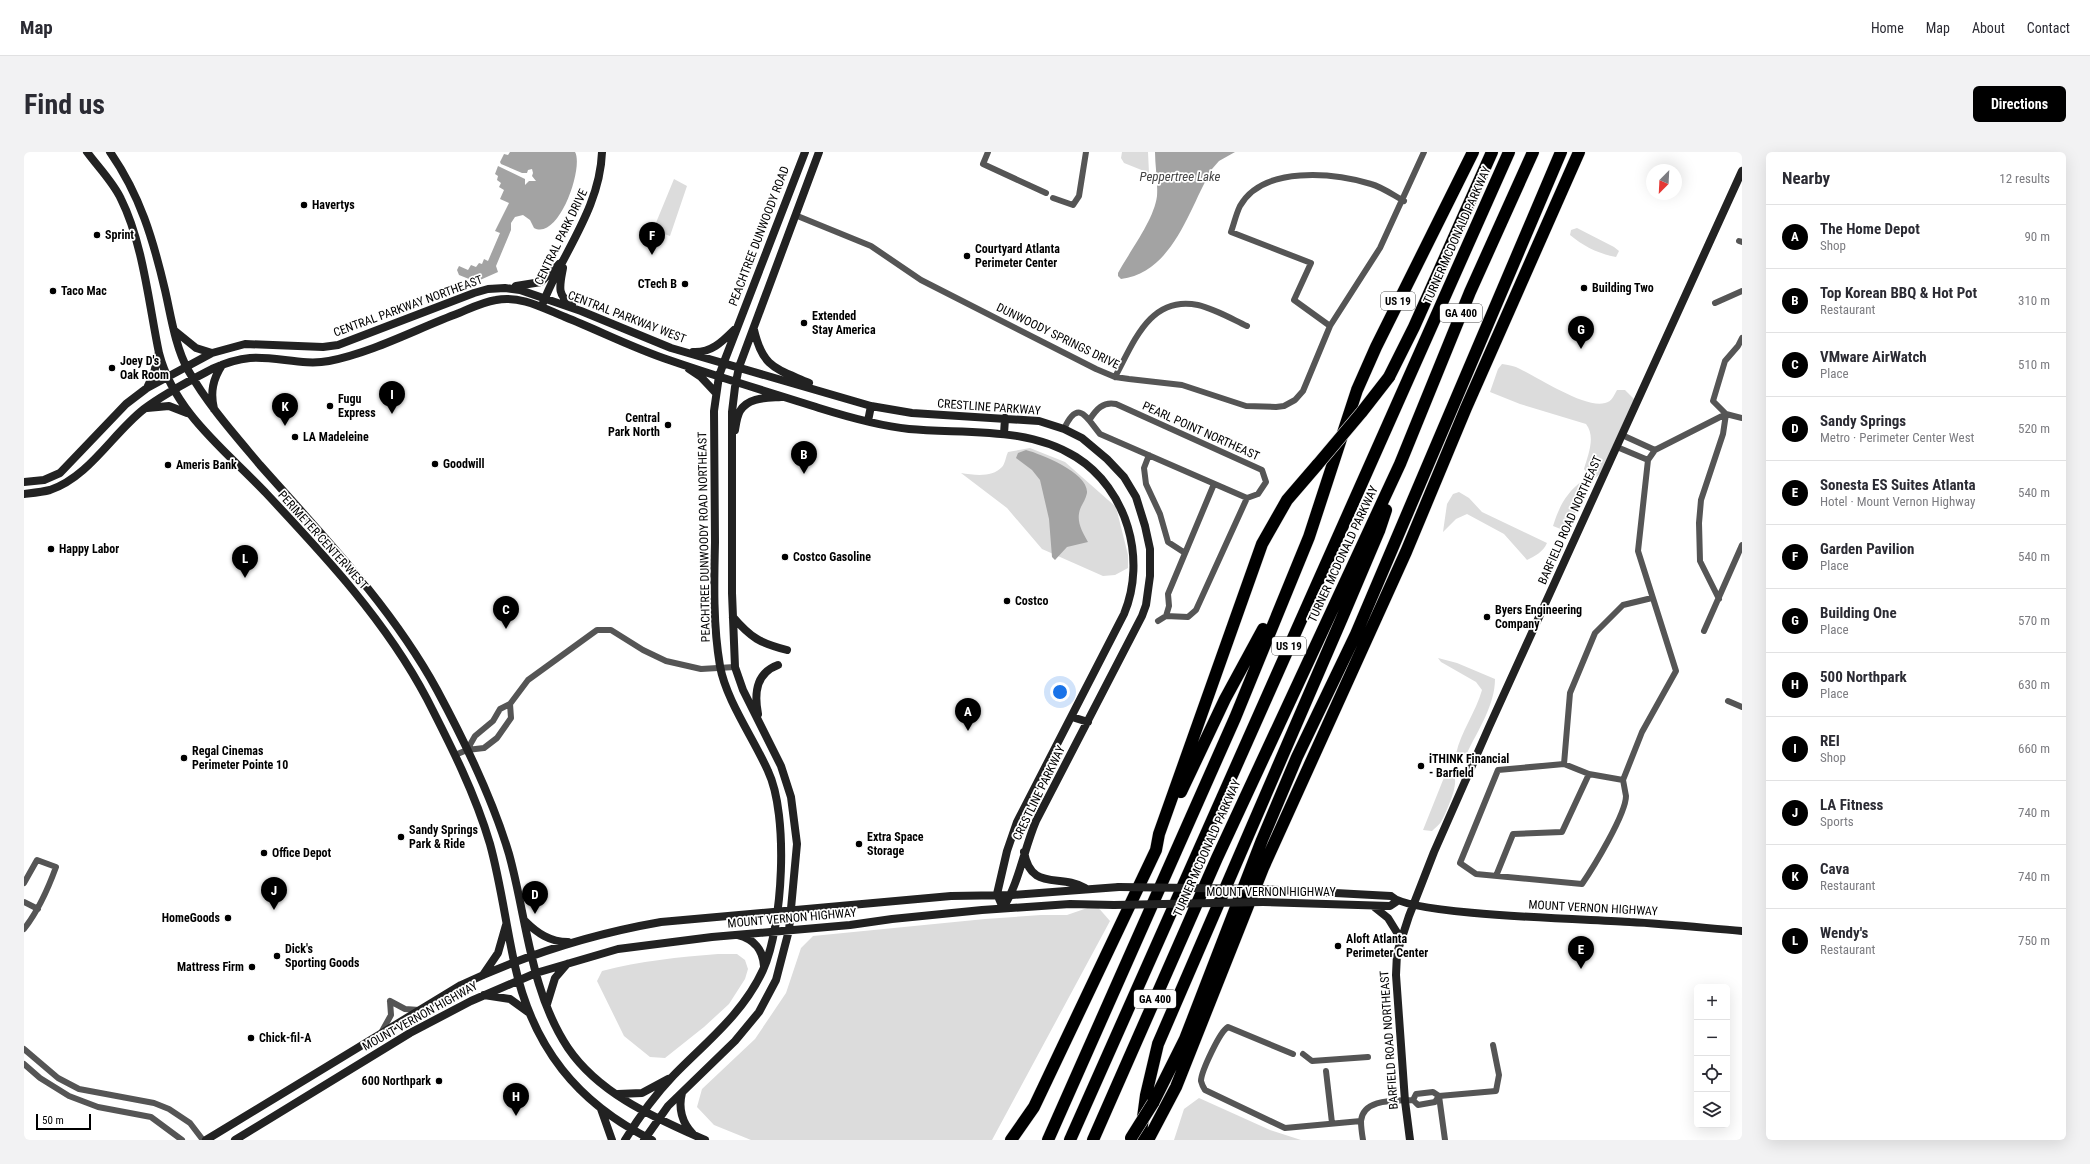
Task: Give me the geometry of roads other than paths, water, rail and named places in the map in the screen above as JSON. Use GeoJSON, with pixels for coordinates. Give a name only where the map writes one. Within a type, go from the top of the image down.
{"type":"FeatureCollection","features":[{"type":"Feature","properties":{"kind":"highway","name":"US 19"},"geometry":{"type":"LineString","coordinates":[[1048,1140],[1208,780],[1289,585],[1316,516],[1357,390],[1376,347],[1473,152]]}},
{"type":"Feature","properties":{"kind":"highway"},"geometry":{"type":"LineString","coordinates":[[1156,850],[1159,834],[1262,544],[1279,512],[1297,488],[1361,413],[1389,377],[1414,327],[1492,152]]}},
{"type":"Feature","properties":{"kind":"highway","name":"TURNER MCDONALD PARKWAY"},"geometry":{"type":"LineString","coordinates":[[1070,1140],[1509,152]]}},
{"type":"Feature","properties":{"kind":"highway","name":"TURNER MCDONALD PARKWAY"},"geometry":{"type":"LineString","coordinates":[[1093,1140],[1217,858],[1400,464],[1470,292],[1533,152]]}},
{"type":"Feature","properties":{"kind":"highway"},"geometry":{"type":"LineString","coordinates":[[1134,1139],[1185,1039],[1262,840],[1297,757],[1356,634],[1561,152]]}},
{"type":"Feature","properties":{"kind":"highway"},"geometry":{"type":"LineString","coordinates":[[1148,1140],[1162,1115],[1197,1037],[1263,868],[1406,552],[1466,408],[1579,152]]}},
{"type":"Feature","properties":{"kind":"highway"},"geometry":{"type":"LineString","coordinates":[[1134,1139],[1158,1044],[1379,531],[1400,464]]}},
{"type":"Feature","properties":{"kind":"highway"},"geometry":{"type":"LineString","coordinates":[[1011,1140],[1034,1107],[1156,850],[1225,699],[1289,585]]}},
{"type":"Feature","properties":{"kind":"highway"},"geometry":{"type":"LineString","coordinates":[[1284,754],[1356,634]]}},
{"type":"Feature","properties":{"kind":"main road","name":"PERIMETER CENTER WEST"},"geometry":{"type":"LineString","coordinates":[[87,152],[119,194],[128,215],[136,242],[159,353],[167,378],[173,389],[190,414],[315,547],[372,614],[414,678],[455,755],[479,810],[490,844],[518,980],[528,1012],[544,1045],[562,1072],[577,1088],[601,1109],[647,1139]]}},
{"type":"Feature","properties":{"kind":"main road","name":"PERIMETER CENTER WEST"},"geometry":{"type":"LineString","coordinates":[[110,152],[123,170],[142,208],[153,239],[174,330],[186,366],[193,379],[216,413],[392,619],[436,690],[467,750],[504,839],[525,921],[536,973],[547,1005],[563,1039],[575,1057],[596,1077],[618,1094],[658,1119],[705,1140]]}},
{"type":"Feature","properties":{"kind":"main road","name":"CENTRAL PARK DRIVE"},"geometry":{"type":"LineString","coordinates":[[541,307],[596,191],[600,175],[602,152]]}},
{"type":"Feature","properties":{"kind":"main road","name":"PEACHTREE DUNWOODY ROAD"},"geometry":{"type":"LineString","coordinates":[[736,328],[805,152]]}},
{"type":"Feature","properties":{"kind":"main road"},"geometry":{"type":"LineString","coordinates":[[647,1139],[658,1119],[735,1041],[759,1012],[776,980],[789,930],[797,844],[791,797],[781,766],[743,690],[735,667],[733,617],[732,412],[739,367],[819,152]]}},
{"type":"Feature","properties":{"kind":"main road","name":"BARFIELD ROAD NORTHEAST"},"geometry":{"type":"LineString","coordinates":[[1410,1140],[1409,1100],[1396,994],[1396,963],[1401,939],[1445,826],[1742,171]]}},
{"type":"Feature","properties":{"kind":"main road"},"geometry":{"type":"LineString","coordinates":[[505,288],[532,285],[541,282],[565,258]]}},
{"type":"Feature","properties":{"kind":"main road"},"geometry":{"type":"LineString","coordinates":[[565,258],[560,283],[561,293],[564,300],[581,311]]}},
{"type":"Feature","properties":{"kind":"main road","name":"CENTRAL PARKWAY NORTHEAST"},"geometry":{"type":"LineString","coordinates":[[24,482],[44,480],[60,473],[126,404],[147,388],[212,353],[245,344],[323,347],[338,345],[488,289],[505,288],[520,290],[545,298]]}},
{"type":"Feature","properties":{"kind":"main road","name":"CENTRAL PARKWAY WEST"},"geometry":{"type":"LineString","coordinates":[[545,298],[683,352],[724,362]]}},
{"type":"Feature","properties":{"kind":"main road","name":"CENTRAL PARKWAY NORTHEAST"},"geometry":{"type":"LineString","coordinates":[[24,494],[49,490],[66,482],[96,458],[126,424],[144,409],[173,389],[222,364],[250,358],[302,362],[326,362],[358,353],[490,301],[501,299],[520,300],[541,307]]}},
{"type":"Feature","properties":{"kind":"main road","name":"CENTRAL PARKWAY WEST"},"geometry":{"type":"LineString","coordinates":[[541,307],[637,348],[680,364],[719,376]]}},
{"type":"Feature","properties":{"kind":"main road"},"geometry":{"type":"LineString","coordinates":[[611,336],[616,326]]}},
{"type":"Feature","properties":{"kind":"main road"},"geometry":{"type":"LineString","coordinates":[[683,352],[710,350],[721,343],[736,328]]}},
{"type":"Feature","properties":{"kind":"main road","name":"PEACHTREE DUNWOODY ROAD NORTHEAST"},"geometry":{"type":"LineString","coordinates":[[625,1140],[643,1111],[674,1075],[737,1011],[747,998],[764,968],[775,931],[780,840],[778,799],[769,772],[730,693],[720,668],[716,636],[714,593],[716,393],[719,376],[736,328]]}},
{"type":"Feature","properties":{"kind":"main road"},"geometry":{"type":"LineString","coordinates":[[754,329],[758,347],[770,366],[842,397]]}},
{"type":"Feature","properties":{"kind":"main road"},"geometry":{"type":"LineString","coordinates":[[174,330],[196,348],[212,353]]}},
{"type":"Feature","properties":{"kind":"main road"},"geometry":{"type":"LineString","coordinates":[[147,388],[154,373],[159,353]]}},
{"type":"Feature","properties":{"kind":"main road","name":"CRESTLINE PARKWAY"},"geometry":{"type":"LineString","coordinates":[[724,362],[871,406],[912,413],[958,417],[1005,418],[1039,422],[1064,428],[1082,438],[1107,459],[1124,477],[1136,497],[1150,549],[1150,576],[1146,605],[1142,616],[1088,722],[1036,820],[1024,852],[1012,895],[1003,908]]}},
{"type":"Feature","properties":{"kind":"main road"},"geometry":{"type":"LineString","coordinates":[[216,413],[212,400],[213,386],[217,373],[222,364]]}},
{"type":"Feature","properties":{"kind":"main road"},"geometry":{"type":"LineString","coordinates":[[680,364],[701,377],[716,393]]}},
{"type":"Feature","properties":{"kind":"main road","name":"CRESTLINE PARKWAY"},"geometry":{"type":"LineString","coordinates":[[719,376],[736,380],[840,415],[868,421],[906,428],[1004,434],[1045,442],[1077,457],[1101,478],[1115,495],[1124,511],[1134,559],[1128,606],[1017,822],[1007,851],[997,894]]}},
{"type":"Feature","properties":{"kind":"main road"},"geometry":{"type":"LineString","coordinates":[[732,439],[740,411],[748,403],[761,398],[786,397]]}},
{"type":"Feature","properties":{"kind":"main road"},"geometry":{"type":"LineString","coordinates":[[144,409],[169,406],[177,407],[190,414]]}},
{"type":"Feature","properties":{"kind":"main road"},"geometry":{"type":"LineString","coordinates":[[868,421],[871,406]]}},
{"type":"Feature","properties":{"kind":"main road"},"geometry":{"type":"LineString","coordinates":[[1004,434],[1005,418]]}},
{"type":"Feature","properties":{"kind":"main road"},"geometry":{"type":"LineString","coordinates":[[733,617],[746,632],[764,644],[787,650]]}},
{"type":"Feature","properties":{"kind":"main road"},"geometry":{"type":"LineString","coordinates":[[760,724],[756,703],[758,683],[765,674],[778,665]]}},
{"type":"Feature","properties":{"kind":"main road"},"geometry":{"type":"LineString","coordinates":[[1072,717],[1088,722]]}},
{"type":"Feature","properties":{"kind":"main road"},"geometry":{"type":"LineString","coordinates":[[1024,852],[1028,866],[1038,877],[1050,881],[1070,882],[1086,889]]}},
{"type":"Feature","properties":{"kind":"main road","name":"MOUNT VERNON HIGHWAY"},"geometry":{"type":"LineString","coordinates":[[206,1140],[419,1010],[482,975],[570,942],[622,929],[662,922],[951,896],[997,894],[1012,895],[1119,888],[1262,889],[1391,896],[1396,902],[1469,912],[1645,922],[1742,931]]}},
{"type":"Feature","properties":{"kind":"main road"},"geometry":{"type":"LineString","coordinates":[[997,894],[1003,908]]}},
{"type":"Feature","properties":{"kind":"main road","name":"MOUNT VERNON HIGHWAY"},"geometry":{"type":"LineString","coordinates":[[235,1140],[410,1033],[483,995],[536,973],[630,947],[1003,908],[1070,904],[1114,905],[1263,902],[1390,906],[1396,902]]}},
{"type":"Feature","properties":{"kind":"main road"},"geometry":{"type":"LineString","coordinates":[[1372,906],[1388,918],[1401,939]]}},
{"type":"Feature","properties":{"kind":"main road"},"geometry":{"type":"LineString","coordinates":[[525,921],[537,932],[549,939],[570,942]]}},
{"type":"Feature","properties":{"kind":"main road"},"geometry":{"type":"LineString","coordinates":[[482,975],[498,952],[507,922]]}},
{"type":"Feature","properties":{"kind":"main road"},"geometry":{"type":"LineString","coordinates":[[735,935],[750,940],[758,947],[763,956],[764,968]]}},
{"type":"Feature","properties":{"kind":"main road"},"geometry":{"type":"LineString","coordinates":[[547,1005],[555,978],[568,963]]}},
{"type":"Feature","properties":{"kind":"main road"},"geometry":{"type":"LineString","coordinates":[[483,995],[510,999],[528,1012]]}},
{"type":"Feature","properties":{"kind":"main road"},"geometry":{"type":"LineString","coordinates":[[618,1094],[642,1093],[674,1075]]}},
{"type":"Feature","properties":{"kind":"main road"},"geometry":{"type":"LineString","coordinates":[[682,1093],[680,1105],[682,1117],[688,1128],[695,1136]]}},
{"type":"Feature","properties":{"kind":"main road"},"geometry":{"type":"LineString","coordinates":[[601,1109],[612,1140]]}},
{"type":"Feature","properties":{"kind":"street"},"geometry":{"type":"LineString","coordinates":[[1054,198],[1073,205],[1079,196],[1086,152]]}},
{"type":"Feature","properties":{"kind":"street","name":"DUNWOODY SPRINGS DRIVE"},"geometry":{"type":"LineString","coordinates":[[795,215],[871,246],[920,280],[1114,377],[1182,385],[1246,406],[1284,406],[1295,400],[1303,391],[1330,326],[1380,248],[1404,201],[1424,152]]}},
{"type":"Feature","properties":{"kind":"street"},"geometry":{"type":"LineString","coordinates":[[988,153],[982,164],[1046,193]]}},
{"type":"Feature","properties":{"kind":"street"},"geometry":{"type":"LineString","coordinates":[[1330,326],[1294,300],[1311,263],[1231,232],[1240,205],[1268,183],[1310,174],[1333,175],[1372,184],[1404,201]]}},
{"type":"Feature","properties":{"kind":"street"},"geometry":{"type":"LineString","coordinates":[[1715,303],[1742,291]]}},
{"type":"Feature","properties":{"kind":"street"},"geometry":{"type":"LineString","coordinates":[[1114,377],[1147,322],[1162,308],[1187,303],[1200,306],[1247,326]]}},
{"type":"Feature","properties":{"kind":"street"},"geometry":{"type":"LineString","coordinates":[[1742,338],[1738,346],[1725,361],[1713,401],[1726,414],[1742,418]]}},
{"type":"Feature","properties":{"kind":"street","name":"PEARL POINT NORTHEAST"},"geometry":{"type":"LineString","coordinates":[[1090,419],[1096,410],[1103,405],[1107,403],[1116,404],[1262,470],[1266,482],[1258,494],[1247,498]]}},
{"type":"Feature","properties":{"kind":"street"},"geometry":{"type":"LineString","coordinates":[[1064,428],[1069,416],[1075,412],[1086,415],[1100,434],[1247,498],[1196,610],[1188,617],[1166,616]]}},
{"type":"Feature","properties":{"kind":"street"},"geometry":{"type":"LineString","coordinates":[[1623,780],[1589,774],[1564,764],[1498,770],[1460,863],[1476,874],[1582,884],[1594,868],[1622,810],[1626,796],[1623,780],[1642,732],[1676,671],[1638,551],[1648,460],[1655,450],[1726,414]]}},
{"type":"Feature","properties":{"kind":"street"},"geometry":{"type":"LineString","coordinates":[[1718,599],[1700,560],[1698,523],[1701,500],[1723,434],[1726,414]]}},
{"type":"Feature","properties":{"kind":"street"},"geometry":{"type":"LineString","coordinates":[[1622,435],[1655,450]]}},
{"type":"Feature","properties":{"kind":"street"},"geometry":{"type":"LineString","coordinates":[[1617,447],[1648,460]]}},
{"type":"Feature","properties":{"kind":"street"},"geometry":{"type":"LineString","coordinates":[[1149,455],[1144,468],[1146,484],[1160,514],[1168,542],[1185,553]]}},
{"type":"Feature","properties":{"kind":"street"},"geometry":{"type":"LineString","coordinates":[[1158,622],[1166,616],[1169,606],[1168,594],[1214,484]]}},
{"type":"Feature","properties":{"kind":"street"},"geometry":{"type":"LineString","coordinates":[[1704,631],[1742,545]]}},
{"type":"Feature","properties":{"kind":"street"},"geometry":{"type":"LineString","coordinates":[[1564,764],[1570,693],[1595,633],[1622,605],[1652,598]]}},
{"type":"Feature","properties":{"kind":"street"},"geometry":{"type":"LineString","coordinates":[[467,750],[475,736],[493,721],[500,709],[510,704],[528,680],[570,648],[597,630],[611,630],[643,650],[666,661],[701,669],[735,667]]}},
{"type":"Feature","properties":{"kind":"street"},"geometry":{"type":"LineString","coordinates":[[1728,701],[1742,707]]}},
{"type":"Feature","properties":{"kind":"street"},"geometry":{"type":"LineString","coordinates":[[455,755],[467,750],[484,748],[497,738],[511,718],[510,704]]}},
{"type":"Feature","properties":{"kind":"street"},"geometry":{"type":"LineString","coordinates":[[1496,876],[1513,834],[1562,832],[1589,774]]}},
{"type":"Feature","properties":{"kind":"street"},"geometry":{"type":"LineString","coordinates":[[24,883],[37,860],[56,867],[50,885],[38,909],[24,928]]}},
{"type":"Feature","properties":{"kind":"street"},"geometry":{"type":"LineString","coordinates":[[24,902],[38,909]]}},
{"type":"Feature","properties":{"kind":"street"},"geometry":{"type":"LineString","coordinates":[[381,1033],[390,1015],[390,1001],[406,1009],[419,1010]]}},
{"type":"Feature","properties":{"kind":"street"},"geometry":{"type":"LineString","coordinates":[[1293,1054],[1228,1027],[1220,1035],[1202,1077],[1203,1086],[1205,1090],[1285,1128],[1290,1129],[1361,1120]]}},
{"type":"Feature","properties":{"kind":"street"},"geometry":{"type":"LineString","coordinates":[[1363,1140],[1361,1120],[1366,1108],[1374,1104],[1409,1100],[1416,1094],[1432,1092],[1439,1096],[1496,1091],[1499,1075],[1493,1045]]}},
{"type":"Feature","properties":{"kind":"street"},"geometry":{"type":"LineString","coordinates":[[24,1049],[58,1078],[79,1089],[154,1103],[169,1109],[190,1123],[203,1140]]}},
{"type":"Feature","properties":{"kind":"street"},"geometry":{"type":"LineString","coordinates":[[1303,1054],[1312,1061],[1368,1057]]}},
{"type":"Feature","properties":{"kind":"street"},"geometry":{"type":"LineString","coordinates":[[24,1064],[40,1078],[69,1096],[98,1107],[151,1117],[182,1140]]}},
{"type":"Feature","properties":{"kind":"street"},"geometry":{"type":"LineString","coordinates":[[1326,1071],[1332,1123]]}},
{"type":"Feature","properties":{"kind":"street"},"geometry":{"type":"LineString","coordinates":[[1409,1100],[1418,1105],[1435,1102],[1439,1096]]}},
{"type":"Feature","properties":{"kind":"street"},"geometry":{"type":"LineString","coordinates":[[1439,1096],[1445,1140]]}},
{"type":"Feature","properties":{"kind":"water"},"geometry":{"type":"Polygon","coordinates":[[[510,152],[575,152],[577,160],[573,186],[560,214],[552,224],[543,229],[534,228],[530,220],[523,215],[515,217],[511,223],[511,230],[496,266],[498,272],[471,284],[469,279],[459,275],[457,270],[459,266],[468,270],[471,265],[476,267],[479,263],[482,264],[484,259],[488,261],[500,233],[495,231],[509,203],[500,199],[504,190],[499,187],[501,183],[497,180],[498,176],[495,174],[498,166],[525,179],[525,185],[529,181],[536,181],[532,176],[532,169],[528,170],[527,173],[522,173],[501,164],[500,162],[504,154],[508,155],[510,152]]]}},
{"type":"Feature","properties":{"kind":"water","name":"Peppertree Lake"},"geometry":{"type":"Polygon","coordinates":[[[1155,152],[1235,152],[1219,161],[1212,169],[1178,236],[1167,251],[1154,264],[1139,274],[1121,279],[1118,276],[1118,273],[1147,225],[1155,205],[1157,191],[1155,152]]]}},
{"type":"Feature","properties":{"kind":"water"},"geometry":{"type":"Polygon","coordinates":[[[1026,450],[1052,460],[1073,472],[1086,486],[1087,493],[1079,512],[1079,521],[1088,542],[1067,547],[1055,560],[1052,557],[1049,519],[1040,480],[1032,470],[1016,458],[1018,453],[1026,450]]]}},
{"type":"Feature","properties":{"kind":"place","name":"Havertys"},"geometry":{"type":"Point","coordinates":[304,205]}},
{"type":"Feature","properties":{"kind":"place","name":"Sprint"},"geometry":{"type":"Point","coordinates":[97,235]}},
{"type":"Feature","properties":{"kind":"place","name":"Garden Pavilion"},"geometry":{"type":"Point","coordinates":[652,255]}},
{"type":"Feature","properties":{"kind":"place","name":"Courtyard Atlanta Perimeter Center"},"geometry":{"type":"Point","coordinates":[967,256]}},
{"type":"Feature","properties":{"kind":"place","name":"CTech B"},"geometry":{"type":"Point","coordinates":[685,284]}},
{"type":"Feature","properties":{"kind":"place","name":"Building Two"},"geometry":{"type":"Point","coordinates":[1584,288]}},
{"type":"Feature","properties":{"kind":"place","name":"Taco Mac"},"geometry":{"type":"Point","coordinates":[53,291]}},
{"type":"Feature","properties":{"kind":"place","name":"Extended Stay America"},"geometry":{"type":"Point","coordinates":[804,323]}},
{"type":"Feature","properties":{"kind":"place","name":"Building One"},"geometry":{"type":"Point","coordinates":[1581,349]}},
{"type":"Feature","properties":{"kind":"place","name":"Joey D's Oak Room"},"geometry":{"type":"Point","coordinates":[112,368]}},
{"type":"Feature","properties":{"kind":"place","name":"Fugu Express"},"geometry":{"type":"Point","coordinates":[330,406]}},
{"type":"Feature","properties":{"kind":"place","name":"REI"},"geometry":{"type":"Point","coordinates":[392,414]}},
{"type":"Feature","properties":{"kind":"place","name":"Central Park North"},"geometry":{"type":"Point","coordinates":[668,425]}},
{"type":"Feature","properties":{"kind":"place","name":"Cava"},"geometry":{"type":"Point","coordinates":[285,426]}},
{"type":"Feature","properties":{"kind":"place","name":"LA Madeleine"},"geometry":{"type":"Point","coordinates":[295,437]}},
{"type":"Feature","properties":{"kind":"place","name":"Goodwill"},"geometry":{"type":"Point","coordinates":[435,464]}},
{"type":"Feature","properties":{"kind":"place","name":"Ameris Bank"},"geometry":{"type":"Point","coordinates":[168,465]}},
{"type":"Feature","properties":{"kind":"place","name":"Top Korean BBQ & Hot Pot"},"geometry":{"type":"Point","coordinates":[804,474]}},
{"type":"Feature","properties":{"kind":"place","name":"Happy Labor"},"geometry":{"type":"Point","coordinates":[51,549]}},
{"type":"Feature","properties":{"kind":"place","name":"Costco Gasoline"},"geometry":{"type":"Point","coordinates":[785,557]}},
{"type":"Feature","properties":{"kind":"place","name":"Wendy's"},"geometry":{"type":"Point","coordinates":[245,578]}},
{"type":"Feature","properties":{"kind":"place","name":"Costco"},"geometry":{"type":"Point","coordinates":[1007,601]}},
{"type":"Feature","properties":{"kind":"place","name":"Byers Engineering Company"},"geometry":{"type":"Point","coordinates":[1487,617]}},
{"type":"Feature","properties":{"kind":"place","name":"VMware AirWatch"},"geometry":{"type":"Point","coordinates":[506,629]}},
{"type":"Feature","properties":{"kind":"place","name":"The Home Depot"},"geometry":{"type":"Point","coordinates":[968,731]}},
{"type":"Feature","properties":{"kind":"place","name":"Regal Cinemas Perimeter Pointe 10"},"geometry":{"type":"Point","coordinates":[184,758]}},
{"type":"Feature","properties":{"kind":"place","name":"iTHINK Financial - Barfield"},"geometry":{"type":"Point","coordinates":[1421,766]}},
{"type":"Feature","properties":{"kind":"place","name":"Sandy Springs Park & Ride"},"geometry":{"type":"Point","coordinates":[401,837]}},
{"type":"Feature","properties":{"kind":"place","name":"Extra Space Storage"},"geometry":{"type":"Point","coordinates":[859,844]}},
{"type":"Feature","properties":{"kind":"place","name":"Office Depot"},"geometry":{"type":"Point","coordinates":[264,853]}},
{"type":"Feature","properties":{"kind":"place","name":"LA Fitness"},"geometry":{"type":"Point","coordinates":[274,910]}},
{"type":"Feature","properties":{"kind":"place","name":"Sandy Springs"},"geometry":{"type":"Point","coordinates":[535,914]}},
{"type":"Feature","properties":{"kind":"place","name":"HomeGoods"},"geometry":{"type":"Point","coordinates":[228,918]}},
{"type":"Feature","properties":{"kind":"place","name":"Aloft Atlanta Perimeter Center"},"geometry":{"type":"Point","coordinates":[1338,946]}},
{"type":"Feature","properties":{"kind":"place","name":"Dick's Sporting Goods"},"geometry":{"type":"Point","coordinates":[277,956]}},
{"type":"Feature","properties":{"kind":"place","name":"Mattress Firm"},"geometry":{"type":"Point","coordinates":[252,967]}},
{"type":"Feature","properties":{"kind":"place","name":"Sonesta ES Suites Atlanta"},"geometry":{"type":"Point","coordinates":[1581,969]}},
{"type":"Feature","properties":{"kind":"place","name":"Chick-fil-A"},"geometry":{"type":"Point","coordinates":[251,1038]}},
{"type":"Feature","properties":{"kind":"place","name":"600 Northpark"},"geometry":{"type":"Point","coordinates":[439,1081]}},
{"type":"Feature","properties":{"kind":"place","name":"500 Northpark"},"geometry":{"type":"Point","coordinates":[516,1116]}}]}
